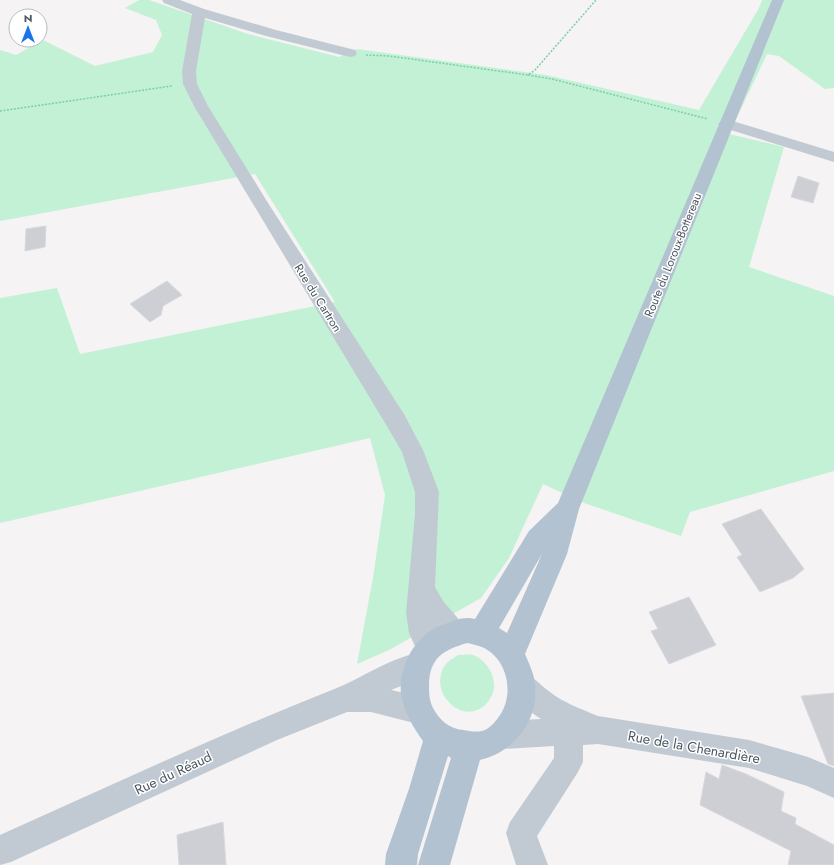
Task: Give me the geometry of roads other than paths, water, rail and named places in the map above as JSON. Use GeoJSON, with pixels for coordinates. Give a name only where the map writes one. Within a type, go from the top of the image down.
{"type":"FeatureCollection","features":[{"type":"Feature","properties":{"kind":"main road","name":"Route du Loroux-Bottereau"},"geometry":{"type":"LineString","coordinates":[[511,655],[555,554],[567,509],[778,0]]}},
{"type":"Feature","properties":{"kind":"main road","name":"Route du Loroux-Bottereau"},"geometry":{"type":"LineString","coordinates":[[481,633],[538,539],[567,509]]}},
{"type":"Feature","properties":{"kind":"main road"},"geometry":{"type":"LineString","coordinates":[[467,630],[481,633],[497,641],[511,655],[518,669],[522,685],[521,704],[514,721],[502,736],[486,744],[469,747],[453,744],[439,736],[427,724],[418,710],[414,688],[423,657],[440,638],[453,632],[467,630]]}},
{"type":"Feature","properties":{"kind":"main road"},"geometry":{"type":"LineString","coordinates":[[401,865],[402,854],[424,789],[439,736]]}},
{"type":"Feature","properties":{"kind":"main road"},"geometry":{"type":"LineString","coordinates":[[434,865],[469,747]]}},
{"type":"Feature","properties":{"kind":"street"},"geometry":{"type":"LineString","coordinates":[[168,0],[199,12],[271,34],[350,53]]}},
{"type":"Feature","properties":{"kind":"street","name":"Rue du Cartron"},"geometry":{"type":"LineString","coordinates":[[199,12],[189,71],[190,84],[201,106],[262,207],[396,421],[412,450],[427,492],[422,590],[418,608],[423,657]]}},
{"type":"Feature","properties":{"kind":"street"},"geometry":{"type":"LineString","coordinates":[[726,124],[834,157]]}},
{"type":"Feature","properties":{"kind":"street"},"geometry":{"type":"LineString","coordinates":[[422,590],[434,610],[453,632]]}},
{"type":"Feature","properties":{"kind":"street","name":"Rue du Réaud"},"geometry":{"type":"LineString","coordinates":[[0,851],[269,729],[347,698],[423,657]]}},
{"type":"Feature","properties":{"kind":"street","name":"Rue de la Chenardière"},"geometry":{"type":"LineString","coordinates":[[522,685],[532,697],[570,726]]}},
{"type":"Feature","properties":{"kind":"street","name":"Rue du Réaud"},"geometry":{"type":"LineString","coordinates":[[347,698],[372,698],[418,710]]}},
{"type":"Feature","properties":{"kind":"street"},"geometry":{"type":"LineString","coordinates":[[532,865],[521,833],[568,762],[570,726]]}},
{"type":"Feature","properties":{"kind":"street","name":"Rue de la Chenardière"},"geometry":{"type":"LineString","coordinates":[[502,736],[570,726],[749,754],[808,772],[834,783]]}}]}
